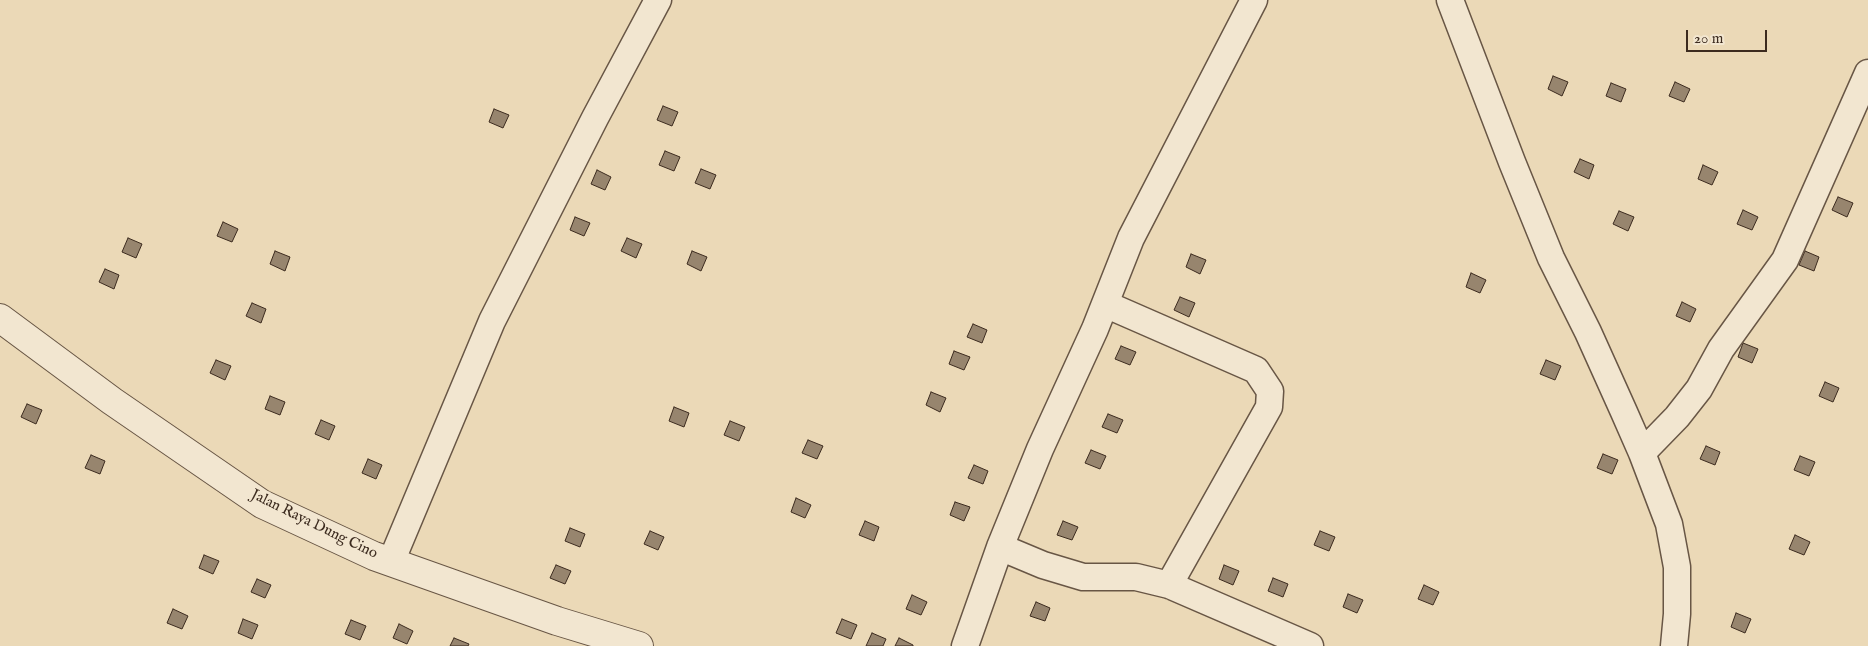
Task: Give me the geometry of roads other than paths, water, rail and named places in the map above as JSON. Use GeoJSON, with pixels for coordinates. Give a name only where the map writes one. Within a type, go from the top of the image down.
{"type":"FeatureCollection","features":[{"type":"Feature","properties":{"kind":"street"},"geometry":{"type":"LineString","coordinates":[[391,562],[492,321],[595,118],[658,0]]}},
{"type":"Feature","properties":{"kind":"street"},"geometry":{"type":"LineString","coordinates":[[965,646],[1000,548],[1040,449],[1105,304],[1131,238],[1254,0]]}},
{"type":"Feature","properties":{"kind":"street"},"geometry":{"type":"LineString","coordinates":[[1450,0],[1551,258],[1588,332],[1642,453],[1669,524],[1677,567],[1677,614],[1674,646]]}},
{"type":"Feature","properties":{"kind":"street"},"geometry":{"type":"LineString","coordinates":[[1642,453],[1677,417],[1699,389],[1721,349],[1784,260],[1868,73]]}},
{"type":"Feature","properties":{"kind":"street"},"geometry":{"type":"LineString","coordinates":[[1105,304],[1256,370],[1270,391],[1269,407],[1169,585]]}},
{"type":"Feature","properties":{"kind":"street","name":"Jalan Raya Dung Cino"},"geometry":{"type":"LineString","coordinates":[[0,318],[112,402],[262,504],[374,556],[557,621],[639,646]]}},
{"type":"Feature","properties":{"kind":"street"},"geometry":{"type":"LineString","coordinates":[[1000,548],[1043,565],[1083,577],[1136,577],[1169,585],[1310,646]]}}]}
